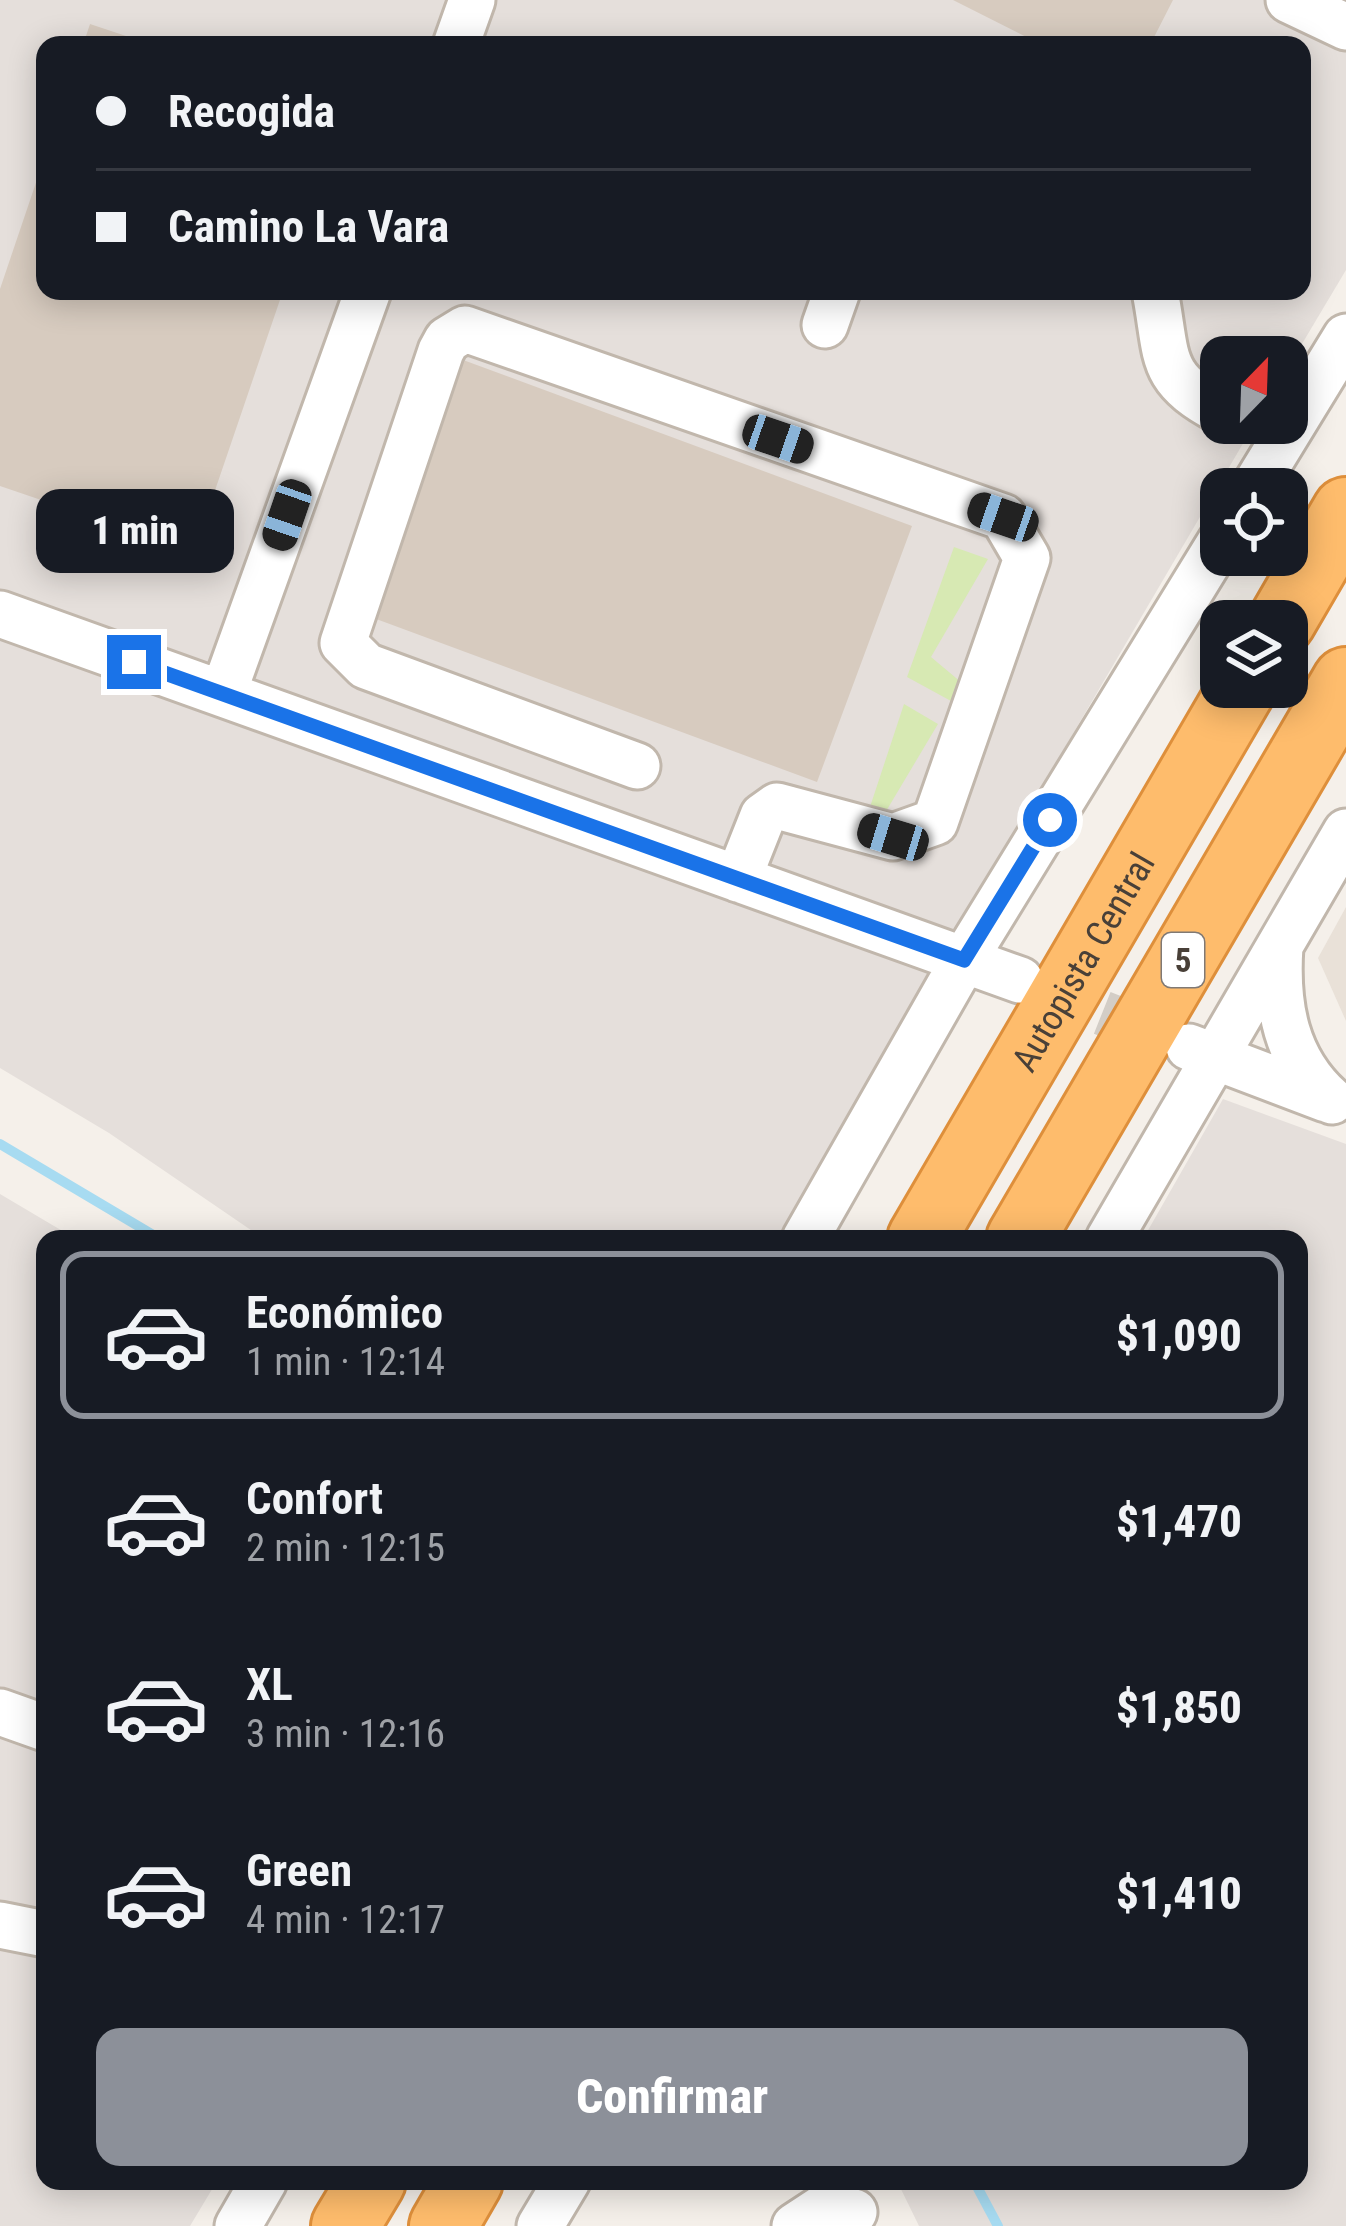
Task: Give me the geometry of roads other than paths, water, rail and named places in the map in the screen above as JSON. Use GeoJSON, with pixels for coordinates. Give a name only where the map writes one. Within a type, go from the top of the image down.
{"type":"FeatureCollection","features":[{"type":"Feature","properties":{"kind":"highway"},"geometry":{"type":"LineString","coordinates":[[1294,600],[1346,511]]}},
{"type":"Feature","properties":{"kind":"highway","name":"5"},"geometry":{"type":"LineString","coordinates":[[1025,1230],[1346,682]]}},
{"type":"Feature","properties":{"kind":"highway","name":"Autopista Central"},"geometry":{"type":"LineString","coordinates":[[926,1230],[1231,708]]}},
{"type":"Feature","properties":{"kind":"highway"},"geometry":{"type":"LineString","coordinates":[[345,2226],[367,2190]]}},
{"type":"Feature","properties":{"kind":"highway"},"geometry":{"type":"LineString","coordinates":[[443,2226],[464,2190]]}},
{"type":"Feature","properties":{"kind":"street"},"geometry":{"type":"LineString","coordinates":[[459,36],[472,0]]}},
{"type":"Feature","properties":{"kind":"street"},"geometry":{"type":"LineString","coordinates":[[1289,0],[1346,28]]}},
{"type":"Feature","properties":{"kind":"street"},"geometry":{"type":"LineString","coordinates":[[223,694],[365,300]]}},
{"type":"Feature","properties":{"kind":"street"},"geometry":{"type":"LineString","coordinates":[[1157,300],[1171,370],[1180,389],[1200,400]]}},
{"type":"Feature","properties":{"kind":"street"},"geometry":{"type":"LineString","coordinates":[[637,766],[366,666],[343,643],[441,351],[447,340],[465,329],[1003,517],[1019,538],[1027,558],[934,822],[893,837],[777,806],[763,816],[738,879]]}},
{"type":"Feature","properties":{"kind":"street"},"geometry":{"type":"LineString","coordinates":[[1308,380],[1346,337]]}},
{"type":"Feature","properties":{"kind":"street"},"geometry":{"type":"LineString","coordinates":[[811,1230],[964,960],[1200,575]]}},
{"type":"Feature","properties":{"kind":"street"},"geometry":{"type":"LineString","coordinates":[[0,614],[1020,980]]}},
{"type":"Feature","properties":{"kind":"street"},"geometry":{"type":"LineString","coordinates":[[1113,1230],[1201,1052],[1280,944],[1346,832]]}},
{"type":"Feature","properties":{"kind":"street"},"geometry":{"type":"LineString","coordinates":[[1280,944],[1279,1000],[1289,1042],[1306,1074],[1339,1104]]}},
{"type":"Feature","properties":{"kind":"street"},"geometry":{"type":"LineString","coordinates":[[1201,1052],[1339,1104]]}},
{"type":"Feature","properties":{"kind":"street"},"geometry":{"type":"LineString","coordinates":[[0,1712],[36,1725]]}},
{"type":"Feature","properties":{"kind":"street"},"geometry":{"type":"LineString","coordinates":[[0,1924],[36,1932]]}},
{"type":"Feature","properties":{"kind":"street"},"geometry":{"type":"LineString","coordinates":[[238,2226],[259,2190]]}},
{"type":"Feature","properties":{"kind":"street"},"geometry":{"type":"LineString","coordinates":[[541,2226],[562,2190]]}},
{"type":"Feature","properties":{"kind":"street"},"geometry":{"type":"LineString","coordinates":[[795,2226],[824,2206],[849,2206]]}},
{"type":"Feature","properties":{"kind":"waterway"},"geometry":{"type":"LineString","coordinates":[[0,1144],[145,1230]]}},
{"type":"Feature","properties":{"kind":"waterway"},"geometry":{"type":"LineString","coordinates":[[979,2190],[998,2226]]}},
{"type":"Feature","properties":{"kind":"tunnel"},"geometry":{"type":"LineString","coordinates":[[1040,988],[1168,1039]]}}]}
